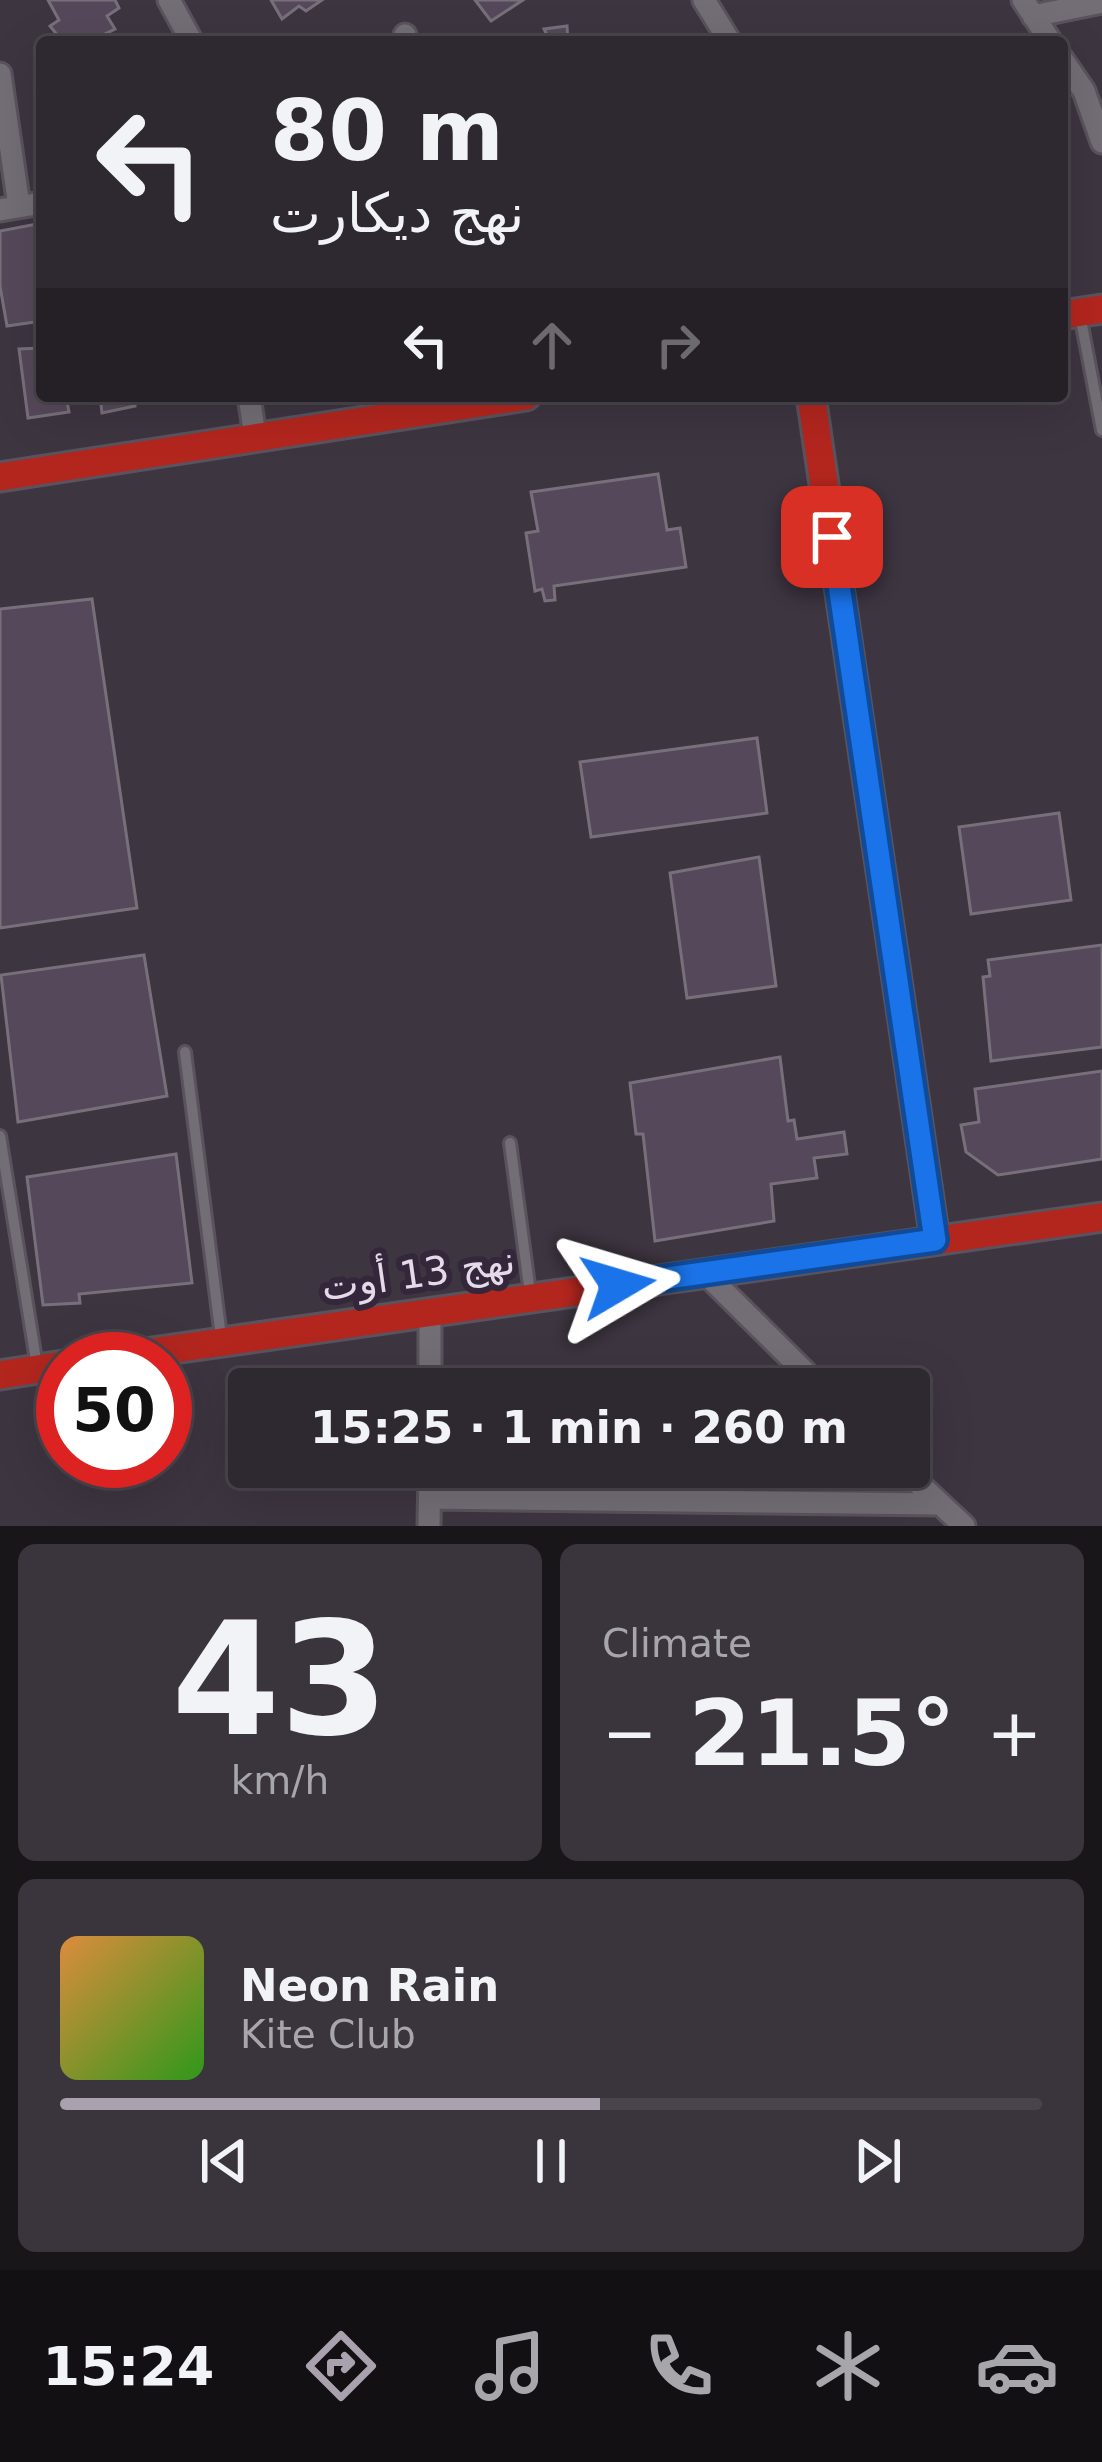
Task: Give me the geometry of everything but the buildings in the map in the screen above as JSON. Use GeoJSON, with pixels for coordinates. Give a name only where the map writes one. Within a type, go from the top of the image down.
{"type":"FeatureCollection","features":[{"type":"Feature","properties":{"kind":"main road"},"geometry":{"type":"LineString","coordinates":[[0,477],[485,402]]}},
{"type":"Feature","properties":{"kind":"main road"},"geometry":{"type":"LineString","coordinates":[[812,402],[935,1240]]}},
{"type":"Feature","properties":{"kind":"main road","name":"نهج 13 أوت"},"geometry":{"type":"LineString","coordinates":[[192,1345],[1102,1217]]}},
{"type":"Feature","properties":{"kind":"main road"},"geometry":{"type":"LineString","coordinates":[[0,1376],[36,1370]]}},
{"type":"Feature","properties":{"kind":"street"},"geometry":{"type":"LineString","coordinates":[[169,0],[189,36]]}},
{"type":"Feature","properties":{"kind":"street"},"geometry":{"type":"LineString","coordinates":[[704,0],[726,36]]}},
{"type":"Feature","properties":{"kind":"street"},"geometry":{"type":"LineString","coordinates":[[1047,36],[1028,8],[1102,2]]}},
{"type":"Feature","properties":{"kind":"street"},"geometry":{"type":"LineString","coordinates":[[1068,68],[1084,91],[1102,142]]}},
{"type":"Feature","properties":{"kind":"street"},"geometry":{"type":"LineString","coordinates":[[0,74],[20,206]]}},
{"type":"Feature","properties":{"kind":"street"},"geometry":{"type":"LineString","coordinates":[[250,402],[255,436]]}},
{"type":"Feature","properties":{"kind":"street"},"geometry":{"type":"LineString","coordinates":[[706,1274],[801,1368]]}},
{"type":"Feature","properties":{"kind":"street"},"geometry":{"type":"LineString","coordinates":[[430,1313],[430,1368]]}},
{"type":"Feature","properties":{"kind":"street"},"geometry":{"type":"LineString","coordinates":[[429,1526],[430,1488]]}},
{"type":"Feature","properties":{"kind":"street"},"geometry":{"type":"LineString","coordinates":[[923,1488],[964,1526]]}},
{"type":"Feature","properties":{"kind":"street"},"geometry":{"type":"LineString","coordinates":[[430,1498],[939,1504]]}},
{"type":"Feature","properties":{"kind":"lane"},"geometry":{"type":"LineString","coordinates":[[1081,312],[1102,430]]}},
{"type":"Feature","properties":{"kind":"lane"},"geometry":{"type":"LineString","coordinates":[[185,1052],[221,1340]]}},
{"type":"Feature","properties":{"kind":"lane"},"geometry":{"type":"LineString","coordinates":[[0,1136],[42,1332]]}},
{"type":"Feature","properties":{"kind":"lane"},"geometry":{"type":"LineString","coordinates":[[510,1143],[530,1296]]}},
{"type":"Feature","properties":{"kind":"traffic: fast"},"geometry":{"type":"LineString","coordinates":[[893,953],[935,1240]]}},
{"type":"Feature","properties":{"kind":"traffic: jam"},"geometry":{"type":"LineString","coordinates":[[1068,314],[1102,309]]}},
{"type":"Feature","properties":{"kind":"traffic: jam"},"geometry":{"type":"LineString","coordinates":[[0,477],[487,402]]}},
{"type":"Feature","properties":{"kind":"traffic: jam"},"geometry":{"type":"LineString","coordinates":[[812,402],[893,953]]}},
{"type":"Feature","properties":{"kind":"traffic: jam"},"geometry":{"type":"LineString","coordinates":[[192,1346],[1102,1217]]}},
{"type":"Feature","properties":{"kind":"traffic: jam"},"geometry":{"type":"LineString","coordinates":[[0,1375],[36,1369]]}},
{"type":"Feature","properties":{"kind":"route"},"geometry":{"type":"LineString","coordinates":[[618,1285],[935,1240],[832,537]]}}]}
